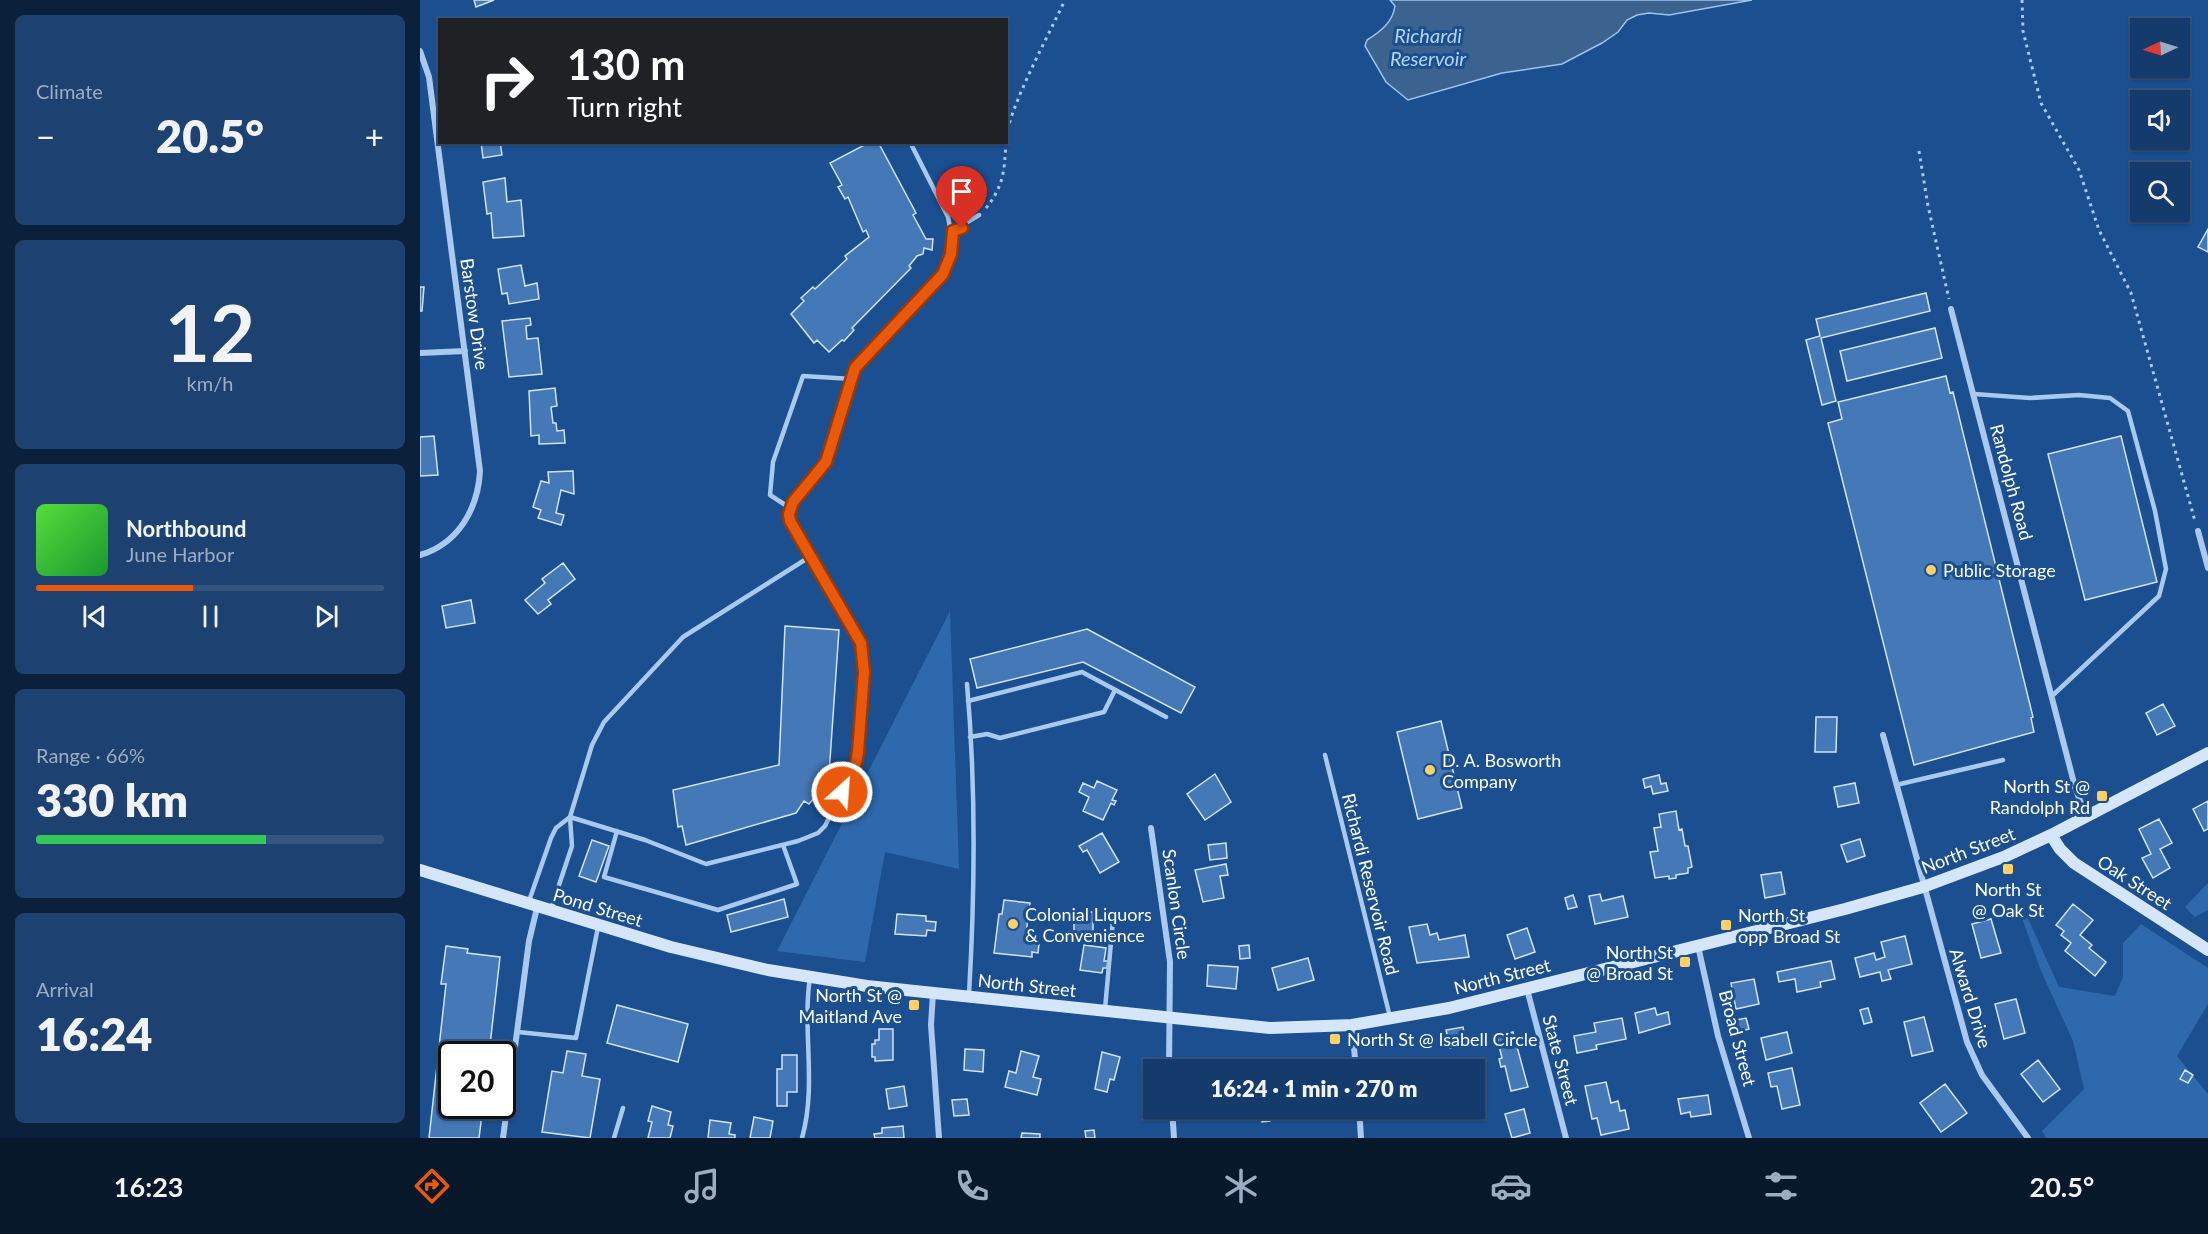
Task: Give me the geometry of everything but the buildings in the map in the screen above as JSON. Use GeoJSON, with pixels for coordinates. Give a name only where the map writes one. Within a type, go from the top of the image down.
{"type":"FeatureCollection","features":[{"type":"Feature","properties":{"kind":"main road","name":"North Street"},"geometry":{"type":"LineString","coordinates":[[768,970],[810,978],[933,993],[1270,1028],[1352,1025],[1390,1020],[1527,989],[1923,887],[2006,856],[2051,835],[2208,753]]}},
{"type":"Feature","properties":{"kind":"main road","name":"Oak Street"},"geometry":{"type":"LineString","coordinates":[[2051,835],[2060,849],[2074,863],[2208,950]]}},
{"type":"Feature","properties":{"kind":"main road","name":"Pond Street"},"geometry":{"type":"LineString","coordinates":[[420,870],[671,948],[768,970]]}},
{"type":"Feature","properties":{"kind":"street","name":"Barstow Drive"},"geometry":{"type":"LineString","coordinates":[[420,51],[429,77],[479,455],[479,485],[472,510],[458,532],[441,547],[420,555]]}},
{"type":"Feature","properties":{"kind":"street","name":"Randolph Road"},"geometry":{"type":"LineString","coordinates":[[1952,309],[2075,787],[2086,817]]}},
{"type":"Feature","properties":{"kind":"street"},"geometry":{"type":"LineString","coordinates":[[420,353],[465,351]]}},
{"type":"Feature","properties":{"kind":"street"},"geometry":{"type":"LineString","coordinates":[[2198,531],[2208,568]]}},
{"type":"Feature","properties":{"kind":"street","name":"Alward Drive"},"geometry":{"type":"LineString","coordinates":[[1883,735],[1923,887],[1971,1054],[1982,1075],[2028,1138]]}},
{"type":"Feature","properties":{"kind":"street","name":"Scanlon Circle"},"geometry":{"type":"LineString","coordinates":[[1151,828],[1170,962],[1169,1059]]}},
{"type":"Feature","properties":{"kind":"street"},"geometry":{"type":"LineString","coordinates":[[503,1138],[532,906]]}},
{"type":"Feature","properties":{"kind":"street","name":"Broad Street"},"geometry":{"type":"LineString","coordinates":[[1698,946],[1718,1036],[1749,1138]]}},
{"type":"Feature","properties":{"kind":"street","name":"State Street"},"geometry":{"type":"LineString","coordinates":[[1527,989],[1566,1138]]}},
{"type":"Feature","properties":{"kind":"street"},"geometry":{"type":"LineString","coordinates":[[933,993],[931,1025],[939,1138]]}},
{"type":"Feature","properties":{"kind":"street"},"geometry":{"type":"LineString","coordinates":[[1352,1025],[1355,1059]]}},
{"type":"Feature","properties":{"kind":"street"},"geometry":{"type":"LineString","coordinates":[[1173,1119],[1174,1138]]}},
{"type":"Feature","properties":{"kind":"street"},"geometry":{"type":"LineString","coordinates":[[1360,1119],[1361,1138]]}},
{"type":"Feature","properties":{"kind":"lane"},"geometry":{"type":"LineString","coordinates":[[570,817],[706,864],[808,838],[825,826],[851,774],[858,752],[864,672],[861,643],[790,521],[790,508],[826,462],[852,379],[863,358],[943,274],[951,254],[953,231],[948,217],[911,144]]}},
{"type":"Feature","properties":{"kind":"lane"},"geometry":{"type":"LineString","coordinates":[[953,231],[979,215]]}},
{"type":"Feature","properties":{"kind":"lane"},"geometry":{"type":"LineString","coordinates":[[790,508],[770,495],[773,462],[803,376],[852,379]]}},
{"type":"Feature","properties":{"kind":"lane"},"geometry":{"type":"LineString","coordinates":[[1974,394],[2030,399],[2079,395],[2110,398],[2128,411],[2155,511],[2166,569],[2159,596],[2052,696]]}},
{"type":"Feature","properties":{"kind":"lane"},"geometry":{"type":"LineString","coordinates":[[550,912],[572,846],[570,817],[598,732],[624,699],[683,637],[811,556]]}},
{"type":"Feature","properties":{"kind":"lane"},"geometry":{"type":"LineString","coordinates":[[968,701],[1082,672],[1166,717]]}},
{"type":"Feature","properties":{"kind":"lane"},"geometry":{"type":"LineString","coordinates":[[967,684],[973,926],[969,997]]}},
{"type":"Feature","properties":{"kind":"lane"},"geometry":{"type":"LineString","coordinates":[[970,737],[987,734],[1000,738],[1104,712],[1115,690]]}},
{"type":"Feature","properties":{"kind":"lane","name":"Richardi Reservoir Road"},"geometry":{"type":"LineString","coordinates":[[1325,755],[1390,1020]]}},
{"type":"Feature","properties":{"kind":"lane"},"geometry":{"type":"LineString","coordinates":[[1896,785],[2003,760]]}},
{"type":"Feature","properties":{"kind":"lane"},"geometry":{"type":"LineString","coordinates":[[532,906],[551,838],[556,828],[570,817]]}},
{"type":"Feature","properties":{"kind":"lane"},"geometry":{"type":"LineString","coordinates":[[616,831],[604,877],[718,910],[797,884],[783,845]]}},
{"type":"Feature","properties":{"kind":"lane"},"geometry":{"type":"LineString","coordinates":[[1105,1012],[1113,920]]}},
{"type":"Feature","properties":{"kind":"lane"},"geometry":{"type":"LineString","coordinates":[[518,1032],[576,1038],[598,927]]}},
{"type":"Feature","properties":{"kind":"lane"},"geometry":{"type":"LineString","coordinates":[[802,1138],[810,1087],[810,978]]}},
{"type":"Feature","properties":{"kind":"lane"},"geometry":{"type":"LineString","coordinates":[[614,1138],[623,1108]]}},
{"type":"Feature","properties":{"kind":"path"},"geometry":{"type":"LineString","coordinates":[[979,215],[990,203],[1001,183],[1006,164],[1011,117],[1065,0]]}},
{"type":"Feature","properties":{"kind":"path"},"geometry":{"type":"LineString","coordinates":[[2022,0],[2022,31],[2042,104],[2079,170],[2099,230],[2131,293],[2198,531]]}},
{"type":"Feature","properties":{"kind":"path"},"geometry":{"type":"LineString","coordinates":[[1919,151],[1928,206],[1952,309]]}},
{"type":"Feature","properties":{"kind":"shaded area"},"geometry":{"type":"Polygon","coordinates":[[[950,611],[959,869],[885,852],[865,962],[777,951],[950,611]]]}},
{"type":"Feature","properties":{"kind":"shaded area"},"geometry":{"type":"Polygon","coordinates":[[[2208,883],[2208,910],[2195,917],[2185,907],[2208,883]]]}},
{"type":"Feature","properties":{"kind":"shaded area"},"geometry":{"type":"Polygon","coordinates":[[[2026,914],[2059,987],[2115,996],[2123,977],[2123,943],[2141,924],[2208,968],[2208,1004],[2177,1056],[2208,1094],[2208,1138],[2046,1138],[2042,1131],[2084,1089],[2073,1041],[2041,971],[2021,915],[2026,914]]]}},
{"type":"Feature","properties":{"kind":"water","name":"Richardi Reservoir"},"geometry":{"type":"Polygon","coordinates":[[[1390,0],[1752,0],[1669,15],[1649,13],[1637,15],[1627,20],[1618,32],[1602,43],[1562,64],[1502,73],[1408,100],[1386,82],[1365,46],[1367,40],[1381,30],[1392,17],[1395,6],[1390,0]]]}},
{"type":"Feature","properties":{"kind":"place","name":"Public Storage"},"geometry":{"type":"Point","coordinates":[1931,570]}},
{"type":"Feature","properties":{"kind":"place","name":"D. A. Bosworth Company"},"geometry":{"type":"Point","coordinates":[1430,770]}},
{"type":"Feature","properties":{"kind":"place","name":"North St @ Randolph Rd"},"geometry":{"type":"Point","coordinates":[2102,796]}},
{"type":"Feature","properties":{"kind":"place","name":"North St @ Oak St"},"geometry":{"type":"Point","coordinates":[2008,869]}},
{"type":"Feature","properties":{"kind":"place","name":"Colonial Liquors & Convenience"},"geometry":{"type":"Point","coordinates":[1013,924]}},
{"type":"Feature","properties":{"kind":"place","name":"North St opp Broad St"},"geometry":{"type":"Point","coordinates":[1726,925]}},
{"type":"Feature","properties":{"kind":"place","name":"North St @ Broad St"},"geometry":{"type":"Point","coordinates":[1685,962]}},
{"type":"Feature","properties":{"kind":"place","name":"North St @ Maitland Ave"},"geometry":{"type":"Point","coordinates":[914,1005]}},
{"type":"Feature","properties":{"kind":"place","name":"North St @ Isabell Circle"},"geometry":{"type":"Point","coordinates":[1335,1039]}},
{"type":"Feature","properties":{"kind":"route"},"geometry":{"type":"LineString","coordinates":[[842,792],[856,763],[858,752],[864,656],[857,632],[790,521],[790,508],[826,462],[855,368],[936,284],[948,265],[953,231],[962,228]]}}]}
